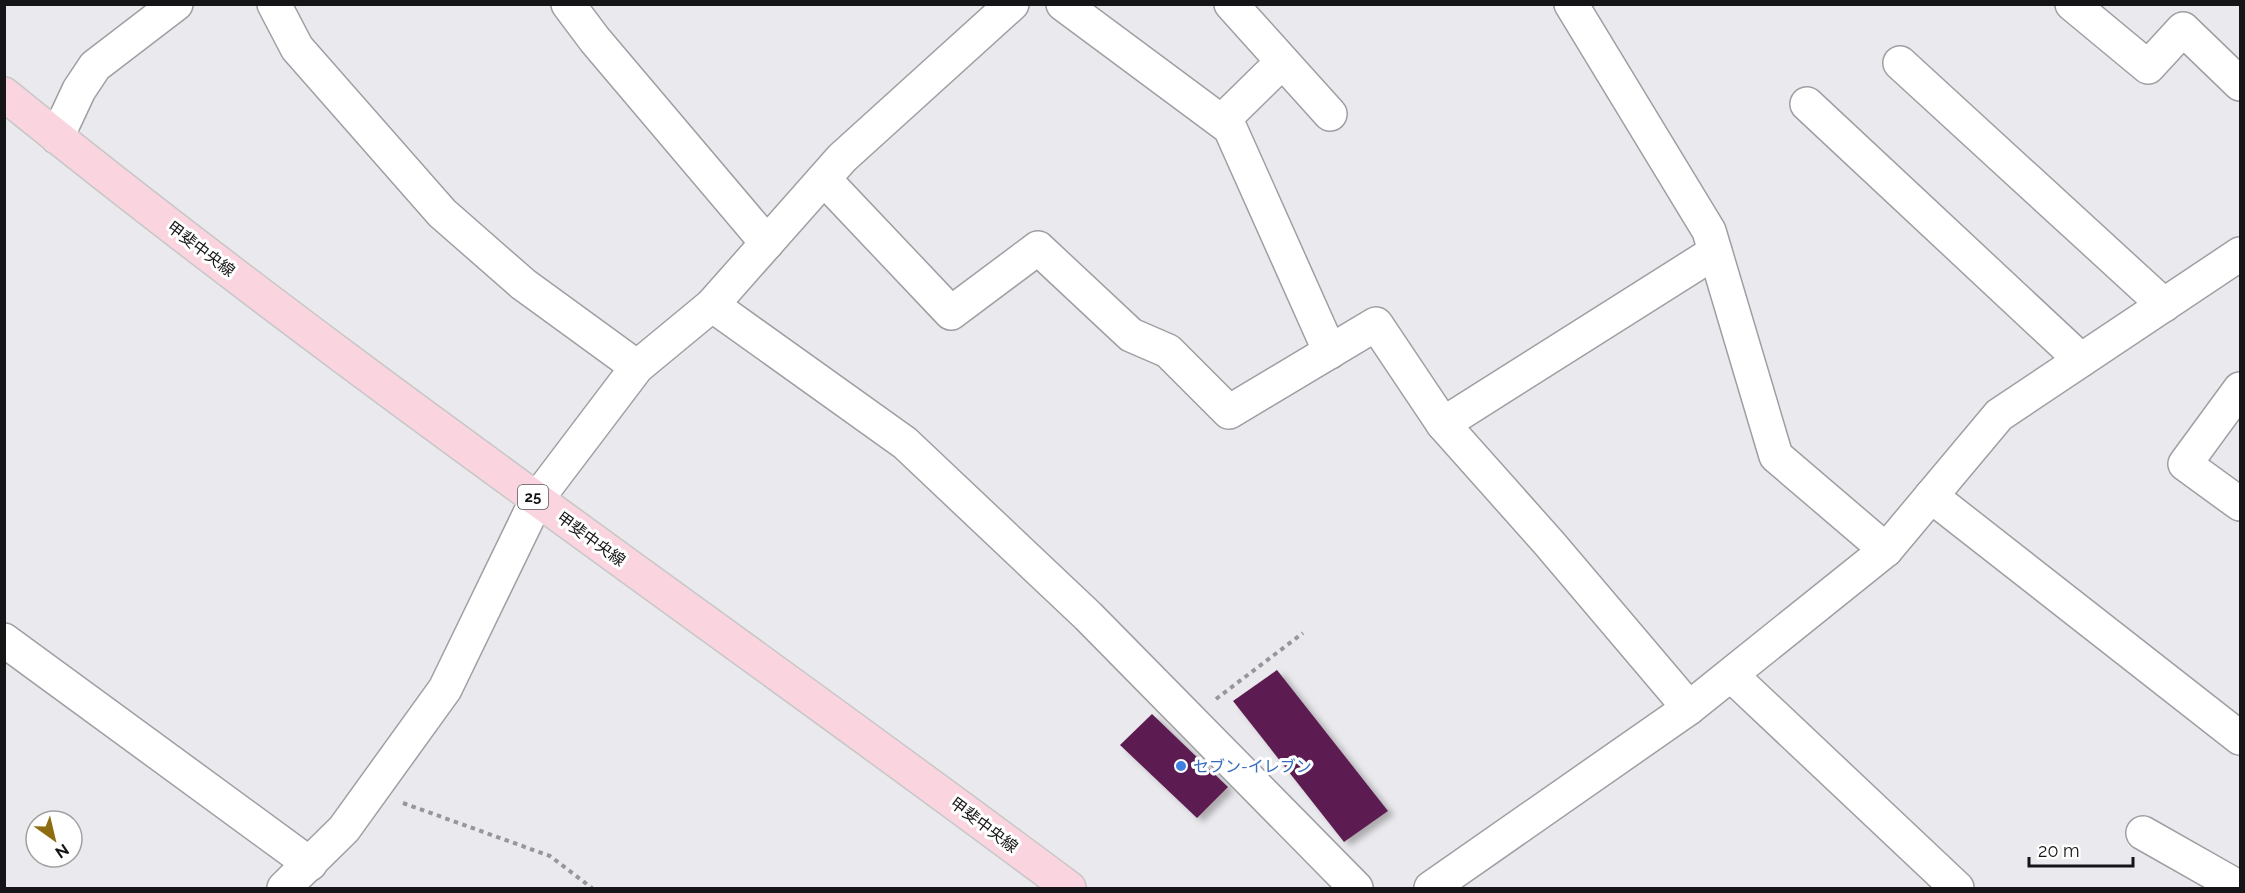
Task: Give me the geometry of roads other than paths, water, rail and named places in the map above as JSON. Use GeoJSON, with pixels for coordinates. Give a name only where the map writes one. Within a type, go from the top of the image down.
{"type":"FeatureCollection","features":[{"type":"Feature","properties":{"kind":"main road","name":"甲斐中央線"},"geometry":{"type":"LineString","coordinates":[[4,94],[131,197],[537,499],[1069,888]]}},
{"type":"Feature","properties":{"kind":"street"},"geometry":{"type":"LineString","coordinates":[[57,137],[79,90],[95,66],[176,4]]}},
{"type":"Feature","properties":{"kind":"street"},"geometry":{"type":"LineString","coordinates":[[274,4],[297,48],[442,213],[523,284],[637,367]]}},
{"type":"Feature","properties":{"kind":"street"},"geometry":{"type":"LineString","coordinates":[[568,4],[595,40],[767,243]]}},
{"type":"Feature","properties":{"kind":"street"},"geometry":{"type":"LineString","coordinates":[[284,888],[344,829],[445,689],[537,499],[637,367],[712,305],[850,151],[1012,4]]}},
{"type":"Feature","properties":{"kind":"street"},"geometry":{"type":"LineString","coordinates":[[1063,4],[1230,128],[1330,352]]}},
{"type":"Feature","properties":{"kind":"street"},"geometry":{"type":"LineString","coordinates":[[1231,4],[1330,114]]}},
{"type":"Feature","properties":{"kind":"street"},"geometry":{"type":"LineString","coordinates":[[1571,4],[1709,231],[1776,456],[1886,550]]}},
{"type":"Feature","properties":{"kind":"street"},"geometry":{"type":"LineString","coordinates":[[2072,4],[2148,67],[2183,28],[2241,84]]}},
{"type":"Feature","properties":{"kind":"street"},"geometry":{"type":"LineString","coordinates":[[1222,121],[1282,62]]}},
{"type":"Feature","properties":{"kind":"street"},"geometry":{"type":"LineString","coordinates":[[1900,63],[2163,305]]}},
{"type":"Feature","properties":{"kind":"street"},"geometry":{"type":"LineString","coordinates":[[1808,104],[2081,360]]}},
{"type":"Feature","properties":{"kind":"street"},"geometry":{"type":"LineString","coordinates":[[824,179],[951,313],[1038,248],[1131,335],[1168,351],[1229,412],[1376,324],[1443,424],[1550,543],[1689,708]]}},
{"type":"Feature","properties":{"kind":"street"},"geometry":{"type":"LineString","coordinates":[[1443,424],[1715,252]]}},
{"type":"Feature","properties":{"kind":"street"},"geometry":{"type":"LineString","coordinates":[[1431,888],[1689,708],[1886,550],[1999,415],[2241,254]]}},
{"type":"Feature","properties":{"kind":"street"},"geometry":{"type":"LineString","coordinates":[[712,305],[905,443],[1088,616],[1356,888]]}},
{"type":"Feature","properties":{"kind":"street"},"geometry":{"type":"LineString","coordinates":[[2241,389],[2185,464],[2241,504]]}},
{"type":"Feature","properties":{"kind":"street"},"geometry":{"type":"LineString","coordinates":[[1931,496],[2241,738]]}},
{"type":"Feature","properties":{"kind":"street"},"geometry":{"type":"LineString","coordinates":[[4,640],[310,864]]}},
{"type":"Feature","properties":{"kind":"street"},"geometry":{"type":"LineString","coordinates":[[1731,675],[1957,888]]}},
{"type":"Feature","properties":{"kind":"street"},"geometry":{"type":"LineString","coordinates":[[2143,833],[2241,888]]}},
{"type":"Feature","properties":{"kind":"place","name":"セブン-イレブン"},"geometry":{"type":"Point","coordinates":[1181,766]}}]}
